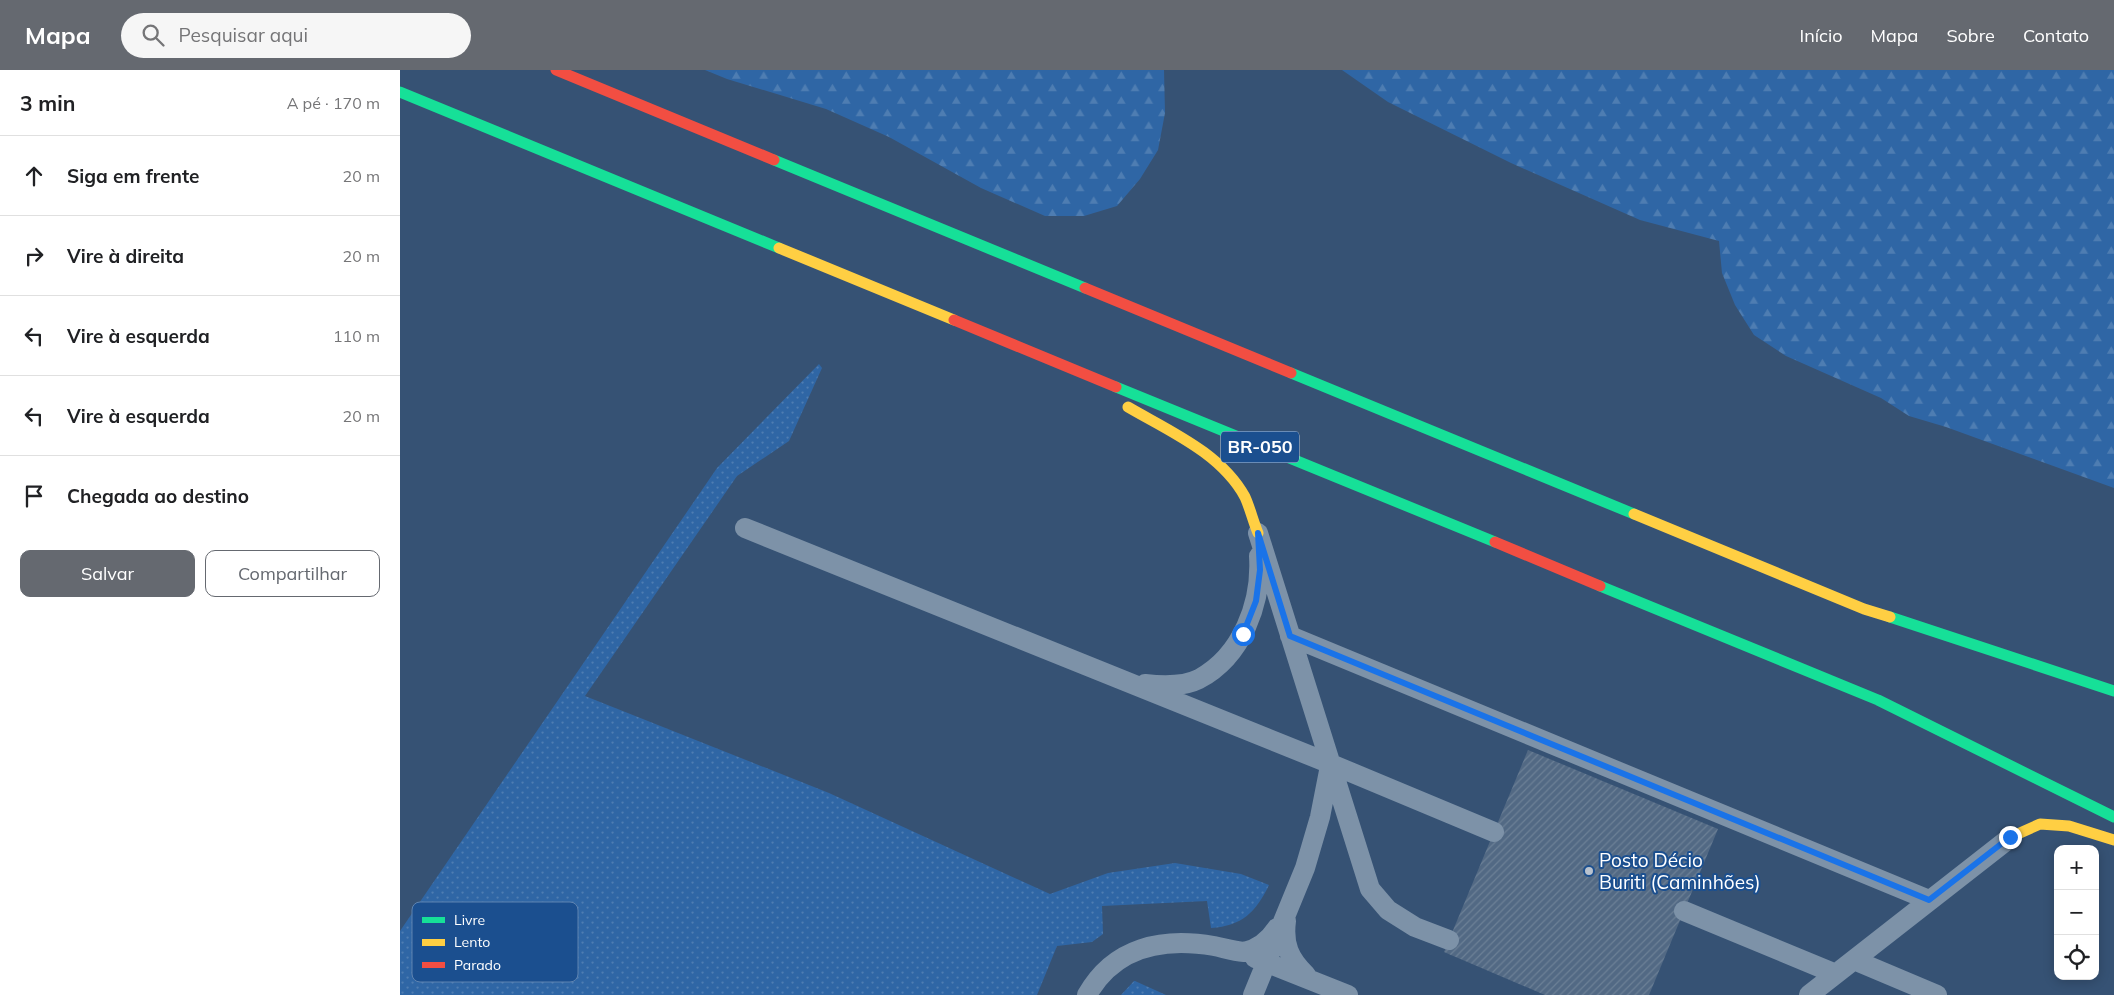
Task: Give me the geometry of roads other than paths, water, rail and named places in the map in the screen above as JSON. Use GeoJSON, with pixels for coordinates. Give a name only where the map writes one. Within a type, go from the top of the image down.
{"type":"FeatureCollection","features":[{"type":"Feature","properties":{"kind":"highway"},"geometry":{"type":"LineString","coordinates":[[556,70],[1864,609],[2114,691]]}},
{"type":"Feature","properties":{"kind":"highway","name":"BR-050"},"geometry":{"type":"LineString","coordinates":[[400,92],[1878,700],[2114,816]]}},
{"type":"Feature","properties":{"kind":"highway"},"geometry":{"type":"LineString","coordinates":[[1049,360],[1196,448],[1223,468],[1244,496],[1258,533]]}},
{"type":"Feature","properties":{"kind":"highway"},"geometry":{"type":"LineString","coordinates":[[2010,837],[2040,824],[2069,826],[2114,840]]}},
{"type":"Feature","properties":{"kind":"lane"},"geometry":{"type":"LineString","coordinates":[[745,528],[1331,764],[1494,832]]}},
{"type":"Feature","properties":{"kind":"lane"},"geometry":{"type":"LineString","coordinates":[[1258,533],[1370,888],[1388,910],[1415,927],[1449,940]]}},
{"type":"Feature","properties":{"kind":"lane"},"geometry":{"type":"LineString","coordinates":[[1124,681],[1166,687],[1198,679],[1223,661],[1243,634],[1256,601],[1260,570],[1258,533]]}},
{"type":"Feature","properties":{"kind":"lane"},"geometry":{"type":"LineString","coordinates":[[1290,636],[1929,900]]}},
{"type":"Feature","properties":{"kind":"lane"},"geometry":{"type":"LineString","coordinates":[[1253,995],[1304,868],[1320,818],[1331,764]]}},
{"type":"Feature","properties":{"kind":"lane"},"geometry":{"type":"LineString","coordinates":[[1809,995],[2010,837]]}},
{"type":"Feature","properties":{"kind":"lane"},"geometry":{"type":"LineString","coordinates":[[1684,911],[1836,974]]}},
{"type":"Feature","properties":{"kind":"lane"},"geometry":{"type":"LineString","coordinates":[[1087,995],[1093,984],[1110,965],[1131,952],[1150,946],[1192,944],[1244,952],[1252,950],[1275,932],[1287,912]]}},
{"type":"Feature","properties":{"kind":"lane"},"geometry":{"type":"LineString","coordinates":[[1287,912],[1284,934],[1289,955],[1328,995]]}},
{"type":"Feature","properties":{"kind":"lane"},"geometry":{"type":"LineString","coordinates":[[1234,951],[1267,962],[1348,995]]}},
{"type":"Feature","properties":{"kind":"lane"},"geometry":{"type":"LineString","coordinates":[[1854,960],[1938,995]]}},
{"type":"Feature","properties":{"kind":"place","name":"Posto Décio Buriti (Caminhões)"},"geometry":{"type":"Point","coordinates":[1589,871]}}]}
